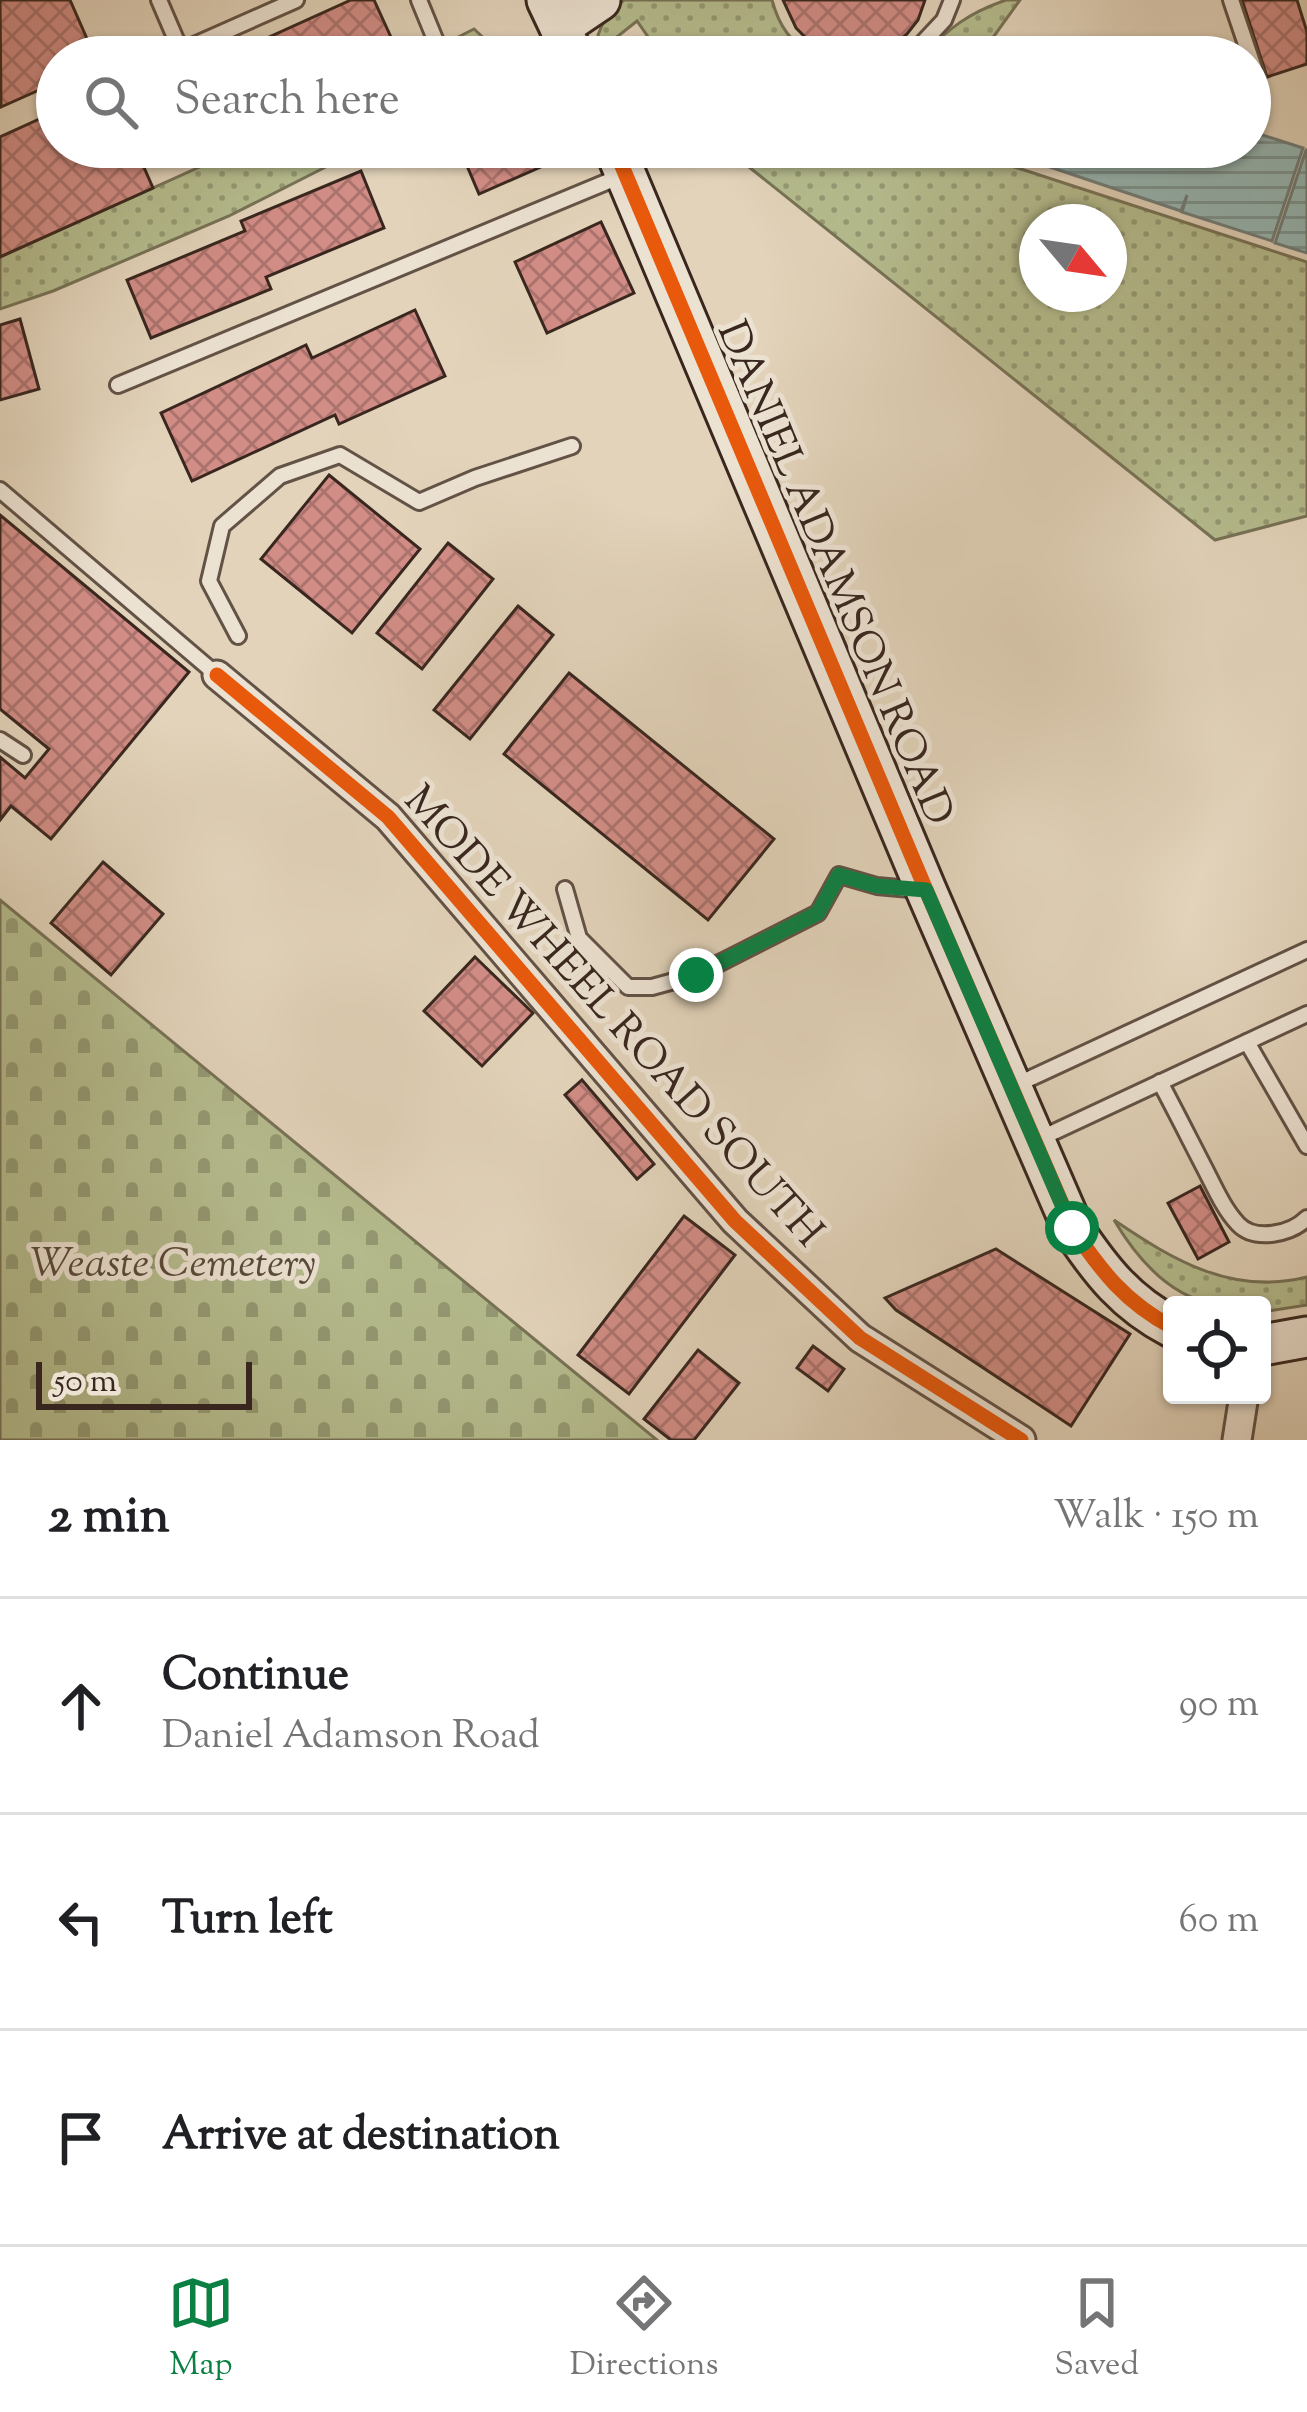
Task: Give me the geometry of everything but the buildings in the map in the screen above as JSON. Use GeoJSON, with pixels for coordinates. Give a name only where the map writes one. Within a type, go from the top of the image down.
{"type":"FeatureCollection","features":[{"type":"Feature","properties":{"kind":"street"},"geometry":{"type":"LineString","coordinates":[[560,28],[600,0]]}},
{"type":"Feature","properties":{"kind":"street","name":"DANIEL ADAMSON ROAD"},"geometry":{"type":"LineString","coordinates":[[623,168],[1072,1228],[1101,1270],[1145,1312],[1163,1322]]}},
{"type":"Feature","properties":{"kind":"street","name":"MODE WHEEL ROAD SOUTH"},"geometry":{"type":"LineString","coordinates":[[217,675],[388,817],[735,1221],[860,1338],[1021,1440]]}},
{"type":"Feature","properties":{"kind":"street"},"geometry":{"type":"LineString","coordinates":[[1271,1343],[1307,1337]]}},
{"type":"Feature","properties":{"kind":"street"},"geometry":{"type":"LineString","coordinates":[[1237,1440],[1243,1404]]}},
{"type":"Feature","properties":{"kind":"lane"},"geometry":{"type":"LineString","coordinates":[[159,0],[174,36]]}},
{"type":"Feature","properties":{"kind":"lane"},"geometry":{"type":"LineString","coordinates":[[220,36],[296,0]]}},
{"type":"Feature","properties":{"kind":"lane"},"geometry":{"type":"LineString","coordinates":[[419,0],[434,36]]}},
{"type":"Feature","properties":{"kind":"lane"},"geometry":{"type":"LineString","coordinates":[[929,36],[944,20],[952,0]]}},
{"type":"Feature","properties":{"kind":"lane"},"geometry":{"type":"LineString","coordinates":[[1231,0],[1243,36]]}},
{"type":"Feature","properties":{"kind":"lane"},"geometry":{"type":"LineString","coordinates":[[118,385],[602,168]]}},
{"type":"Feature","properties":{"kind":"lane"},"geometry":{"type":"LineString","coordinates":[[238,635],[208,580],[222,526],[280,476],[340,455],[419,502],[572,446]]}},
{"type":"Feature","properties":{"kind":"lane"},"geometry":{"type":"LineString","coordinates":[[0,490],[217,675]]}},
{"type":"Feature","properties":{"kind":"lane"},"geometry":{"type":"LineString","coordinates":[[0,740],[23,755]]}},
{"type":"Feature","properties":{"kind":"lane"},"geometry":{"type":"LineString","coordinates":[[565,889],[579,938],[628,987],[652,987],[696,975],[818,913],[839,875],[877,886],[926,890]]}},
{"type":"Feature","properties":{"kind":"lane"},"geometry":{"type":"LineString","coordinates":[[1011,1087],[1307,950]]}},
{"type":"Feature","properties":{"kind":"lane"},"geometry":{"type":"LineString","coordinates":[[1035,1141],[1307,1014]]}},
{"type":"Feature","properties":{"kind":"lane"},"geometry":{"type":"LineString","coordinates":[[1247,1042],[1307,1146]]}},
{"type":"Feature","properties":{"kind":"lane"},"geometry":{"type":"LineString","coordinates":[[1160,1082],[1240,1228],[1276,1234],[1307,1218]]}},
{"type":"Feature","properties":{"kind":"green space"},"geometry":{"type":"Polygon","coordinates":[[[624,0],[772,0],[790,36],[647,36],[637,21],[618,36],[598,36],[611,11],[624,0]]]}},
{"type":"Feature","properties":{"kind":"green space"},"geometry":{"type":"Polygon","coordinates":[[[1020,0],[994,36],[943,36],[960,22],[982,10],[1020,0]]]}},
{"type":"Feature","properties":{"kind":"green space"},"geometry":{"type":"Polygon","coordinates":[[[197,168],[324,168],[229,216],[0,309],[0,257],[197,168]]]}},
{"type":"Feature","properties":{"kind":"green space"},"geometry":{"type":"Polygon","coordinates":[[[750,168],[1018,168],[1307,262],[1307,516],[1215,540],[750,168]]]}},
{"type":"Feature","properties":{"kind":"green space","name":"Weaste Cemetery"},"geometry":{"type":"Polygon","coordinates":[[[0,900],[657,1440],[0,1440],[0,900]]]}},
{"type":"Feature","properties":{"kind":"green space"},"geometry":{"type":"Polygon","coordinates":[[[1114,1220],[1204,1271],[1254,1282],[1307,1277],[1307,1305],[1271,1311],[1271,1296],[1188,1296],[1155,1273],[1114,1220]]]}},
{"type":"Feature","properties":{"kind":"water"},"geometry":{"type":"Polygon","coordinates":[[[1271,138],[1303,148],[1272,241],[1182,212],[1187,195],[1181,211],[1053,168],[1271,168],[1271,138]]]}},
{"type":"Feature","properties":{"kind":"water"},"geometry":{"type":"Polygon","coordinates":[[[1307,150],[1307,253],[1275,243],[1307,150]]]}},
{"type":"Feature","properties":{"kind":"cycle path"},"geometry":{"type":"LineString","coordinates":[[623,168],[1073,1229],[1116,1285],[1163,1321]]}},
{"type":"Feature","properties":{"kind":"cycle path"},"geometry":{"type":"LineString","coordinates":[[217,675],[388,817],[735,1221],[860,1338],[1021,1440]]}},
{"type":"Feature","properties":{"kind":"route"},"geometry":{"type":"LineString","coordinates":[[696,975],[818,913],[839,875],[877,886],[926,890],[1072,1228]]}}]}
